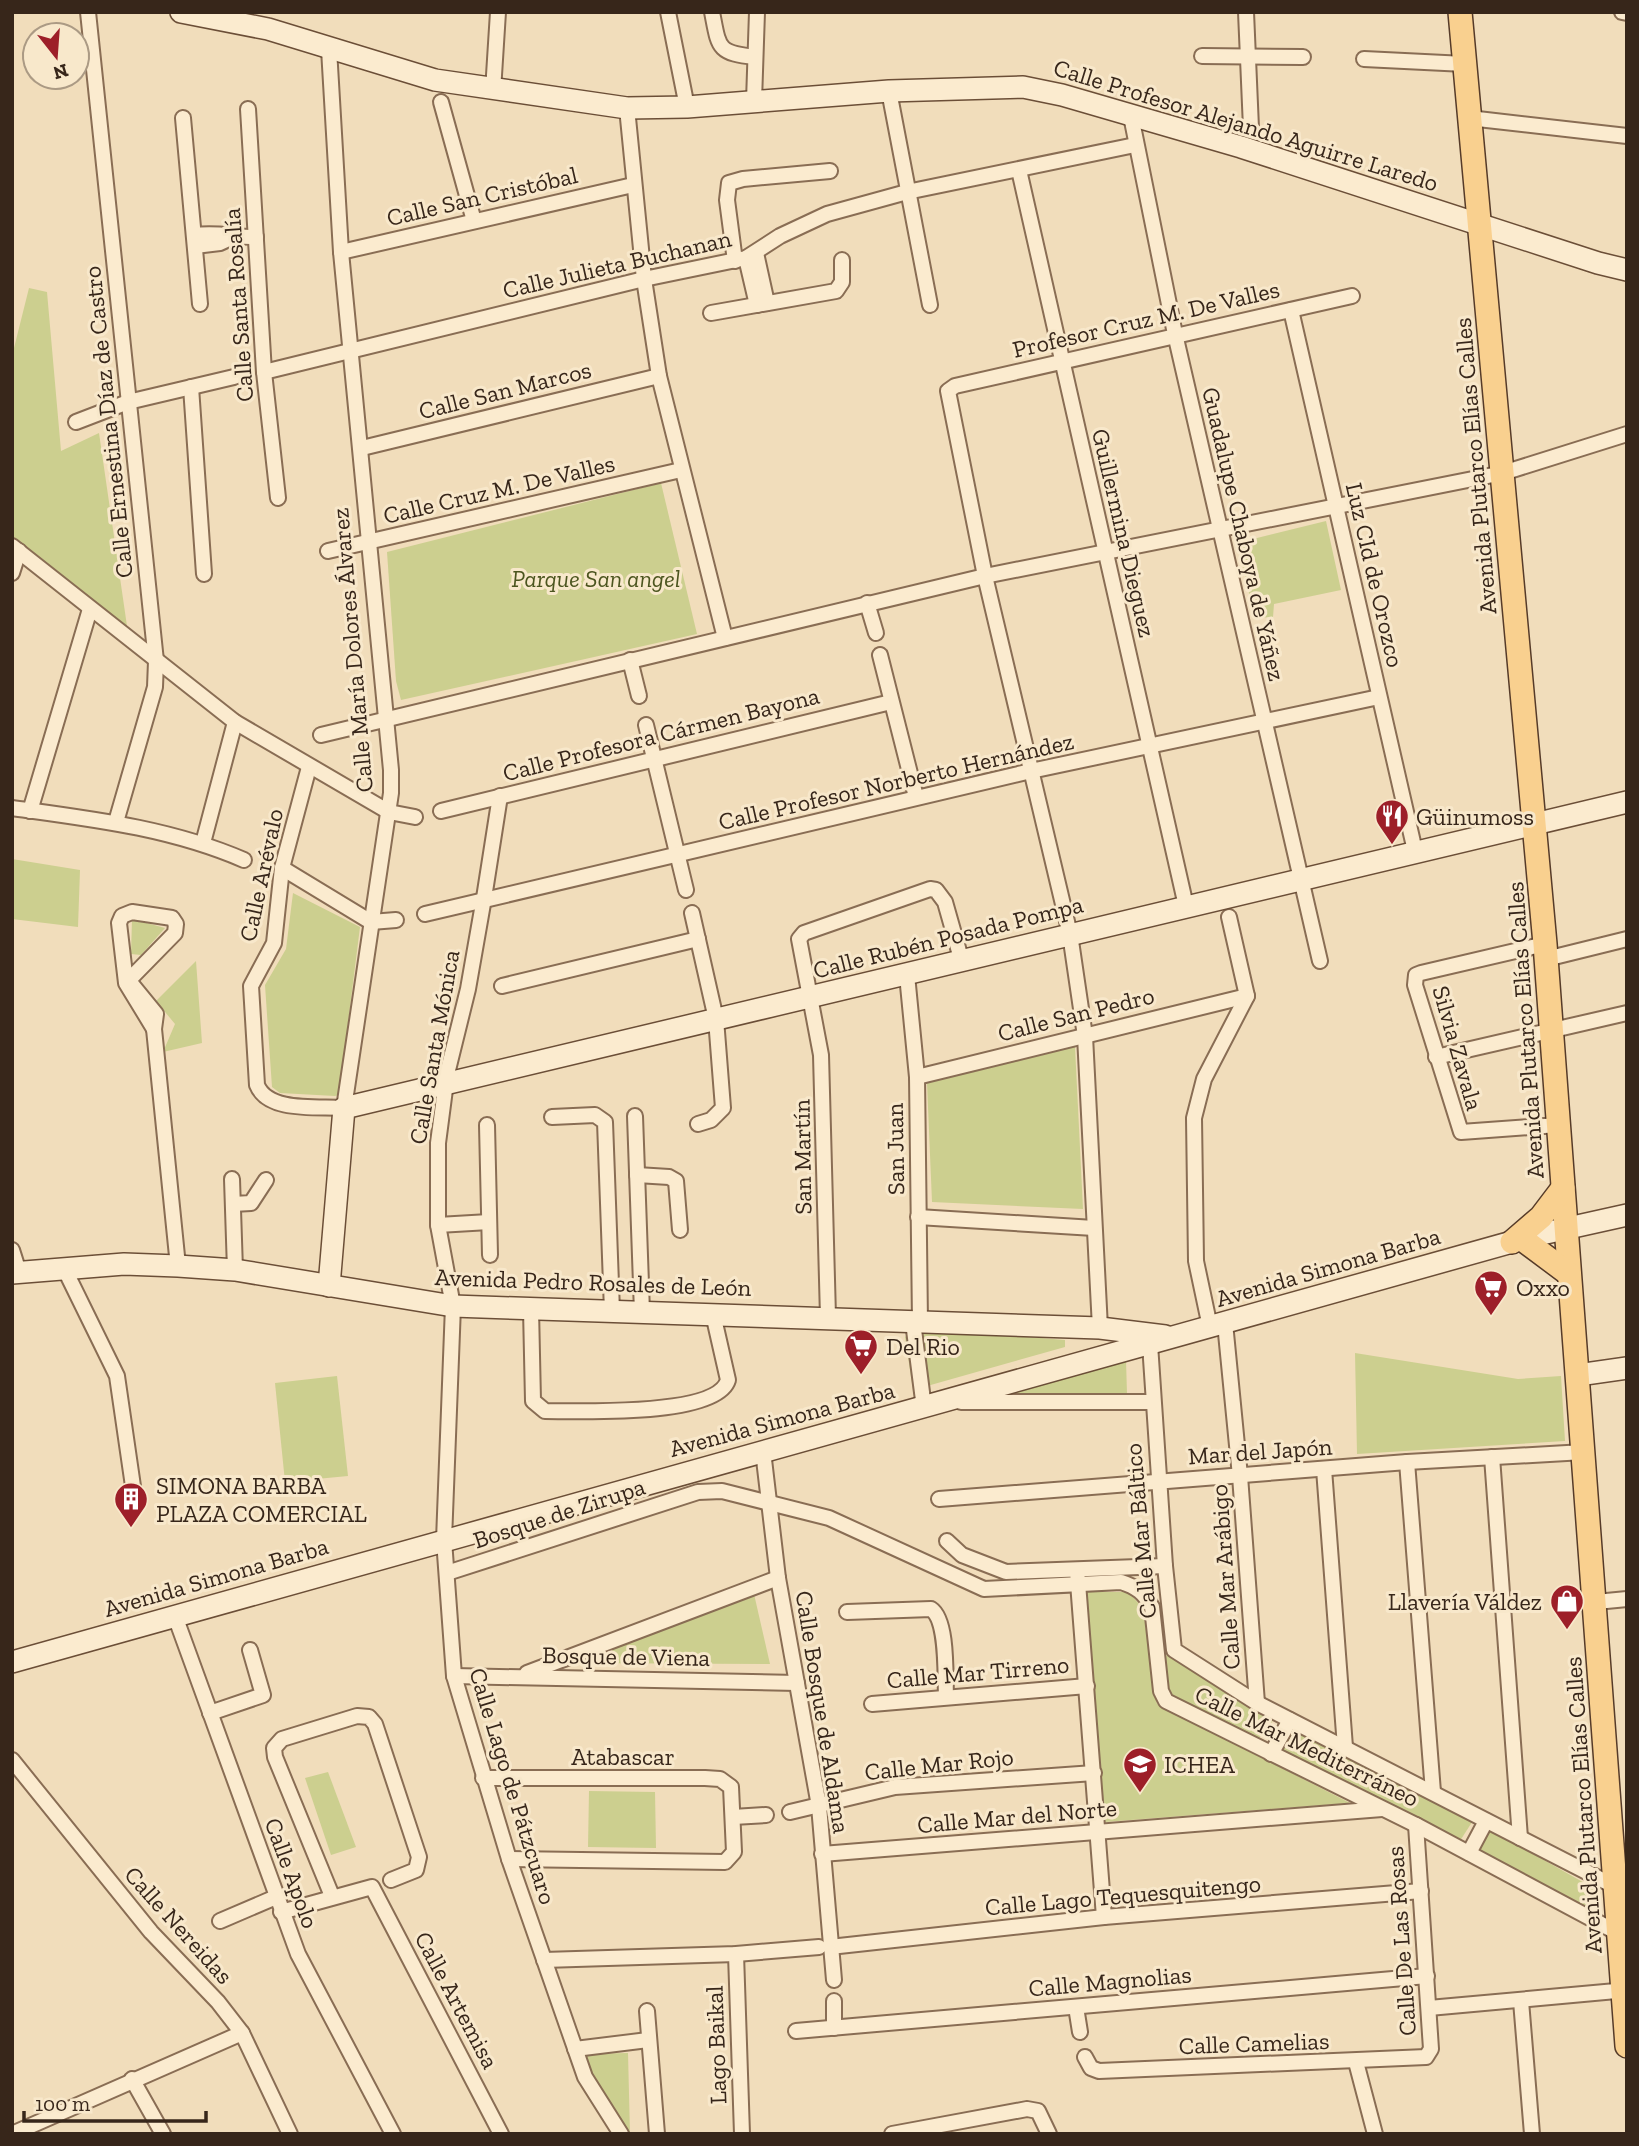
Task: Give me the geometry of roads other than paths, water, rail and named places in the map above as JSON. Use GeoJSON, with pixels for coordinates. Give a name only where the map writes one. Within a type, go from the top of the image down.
{"type":"FeatureCollection","features":[{"type":"Feature","properties":{"kind":"main road","name":"Avenida Plutarco Elías Calles"},"geometry":{"type":"LineString","coordinates":[[1460,12],[1546,951],[1627,2046]]}},
{"type":"Feature","properties":{"kind":"main road"},"geometry":{"type":"LineString","coordinates":[[1563,1188],[1541,1217],[1517,1241],[1569,1274]]}},
{"type":"Feature","properties":{"kind":"street","name":"Calle Ernestina Díaz de Castro"},"geometry":{"type":"LineString","coordinates":[[88,12],[156,661],[155,687],[116,822]]}},
{"type":"Feature","properties":{"kind":"street","name":"Calle Profesor Alejando Aguirre Laredo"},"geometry":{"type":"LineString","coordinates":[[181,12],[268,21],[329,49],[435,80],[493,91],[626,108],[687,107],[889,91],[1023,87],[1062,95],[1241,147],[1627,270]]}},
{"type":"Feature","properties":{"kind":"street"},"geometry":{"type":"LineString","coordinates":[[493,91],[498,12]]}},
{"type":"Feature","properties":{"kind":"street"},"geometry":{"type":"LineString","coordinates":[[668,12],[687,107]]}},
{"type":"Feature","properties":{"kind":"street"},"geometry":{"type":"LineString","coordinates":[[712,12],[718,43],[723,51],[755,57]]}},
{"type":"Feature","properties":{"kind":"street"},"geometry":{"type":"LineString","coordinates":[[754,101],[757,12]]}},
{"type":"Feature","properties":{"kind":"street"},"geometry":{"type":"LineString","coordinates":[[1246,12],[1251,128]]}},
{"type":"Feature","properties":{"kind":"street"},"geometry":{"type":"LineString","coordinates":[[1622,12],[1627,13]]}},
{"type":"Feature","properties":{"kind":"street","name":"Calle María Dolores Álvarez"},"geometry":{"type":"LineString","coordinates":[[329,49],[341,252],[389,719],[391,782],[389,812],[344,1108],[329,1286]]}},
{"type":"Feature","properties":{"kind":"street"},"geometry":{"type":"LineString","coordinates":[[1202,56],[1303,57]]}},
{"type":"Feature","properties":{"kind":"street"},"geometry":{"type":"LineString","coordinates":[[1364,59],[1465,64]]}},
{"type":"Feature","properties":{"kind":"street"},"geometry":{"type":"LineString","coordinates":[[889,91],[930,305]]}},
{"type":"Feature","properties":{"kind":"street"},"geometry":{"type":"LineString","coordinates":[[441,102],[474,221]]}},
{"type":"Feature","properties":{"kind":"street"},"geometry":{"type":"LineString","coordinates":[[626,108],[644,279],[659,376],[725,638]]}},
{"type":"Feature","properties":{"kind":"street","name":"Calle Santa Rosalía"},"geometry":{"type":"LineString","coordinates":[[248,109],[264,372],[278,498]]}},
{"type":"Feature","properties":{"kind":"street","name":"Guadalupe Chaboya de Yáñez"},"geometry":{"type":"LineString","coordinates":[[1131,116],[1175,334],[1320,961]]}},
{"type":"Feature","properties":{"kind":"street"},"geometry":{"type":"LineString","coordinates":[[183,118],[200,304]]}},
{"type":"Feature","properties":{"kind":"street"},"geometry":{"type":"LineString","coordinates":[[1469,118],[1627,136]]}},
{"type":"Feature","properties":{"kind":"street","name":"Calle Julieta Buchanan"},"geometry":{"type":"LineString","coordinates":[[264,372],[644,279],[746,257],[780,236],[827,214],[907,192],[1135,145]]}},
{"type":"Feature","properties":{"kind":"street","name":"Guillermina Dieguez"},"geometry":{"type":"LineString","coordinates":[[1019,170],[1186,906]]}},
{"type":"Feature","properties":{"kind":"street"},"geometry":{"type":"LineString","coordinates":[[762,304],[727,200],[729,183],[743,179],[830,171]]}},
{"type":"Feature","properties":{"kind":"street","name":"Calle San Cristóbal"},"geometry":{"type":"LineString","coordinates":[[341,252],[633,185]]}},
{"type":"Feature","properties":{"kind":"street"},"geometry":{"type":"LineString","coordinates":[[195,240],[220,243],[233,237],[256,237]]}},
{"type":"Feature","properties":{"kind":"street"},"geometry":{"type":"LineString","coordinates":[[711,313],[836,291],[842,282],[842,260]]}},
{"type":"Feature","properties":{"kind":"street","name":"Profesor Cruz M. De Valles"},"geometry":{"type":"LineString","coordinates":[[985,576],[948,399],[950,388],[1175,334],[1352,296]]}},
{"type":"Feature","properties":{"kind":"street","name":"Luz CId de Orozco"},"geometry":{"type":"LineString","coordinates":[[1291,310],[1415,851]]}},
{"type":"Feature","properties":{"kind":"street","name":"Calle San Marcos"},"geometry":{"type":"LineString","coordinates":[[362,449],[659,376]]}},
{"type":"Feature","properties":{"kind":"street"},"geometry":{"type":"LineString","coordinates":[[76,422],[128,402],[234,377]]}},
{"type":"Feature","properties":{"kind":"street"},"geometry":{"type":"LineString","coordinates":[[191,387],[204,574]]}},
{"type":"Feature","properties":{"kind":"street"},"geometry":{"type":"LineString","coordinates":[[321,734],[985,576],[1503,473],[1627,434]]}},
{"type":"Feature","properties":{"kind":"street","name":"Calle Cruz M. De Valles"},"geometry":{"type":"LineString","coordinates":[[328,551],[681,470]]}},
{"type":"Feature","properties":{"kind":"street"},"geometry":{"type":"LineString","coordinates":[[12,573],[15,549]]}},
{"type":"Feature","properties":{"kind":"street"},"geometry":{"type":"LineString","coordinates":[[15,549],[235,722],[389,812],[415,817]]}},
{"type":"Feature","properties":{"kind":"street"},"geometry":{"type":"LineString","coordinates":[[985,576],[1070,934],[1084,1036],[1100,1328]]}},
{"type":"Feature","properties":{"kind":"street"},"geometry":{"type":"LineString","coordinates":[[867,603],[876,633]]}},
{"type":"Feature","properties":{"kind":"street"},"geometry":{"type":"LineString","coordinates":[[30,811],[90,609]]}},
{"type":"Feature","properties":{"kind":"street"},"geometry":{"type":"LineString","coordinates":[[880,655],[916,797]]}},
{"type":"Feature","properties":{"kind":"street"},"geometry":{"type":"LineString","coordinates":[[630,660],[639,696]]}},
{"type":"Feature","properties":{"kind":"street","name":"Calle Profesor Norberto Hernández"},"geometry":{"type":"LineString","coordinates":[[425,914],[916,797],[1379,697]]}},
{"type":"Feature","properties":{"kind":"street","name":"Calle Profesora Cármen Bayona"},"geometry":{"type":"LineString","coordinates":[[442,811],[891,702]]}},
{"type":"Feature","properties":{"kind":"street"},"geometry":{"type":"LineString","coordinates":[[204,843],[235,722]]}},
{"type":"Feature","properties":{"kind":"street"},"geometry":{"type":"LineString","coordinates":[[646,726],[686,891]]}},
{"type":"Feature","properties":{"kind":"street","name":"Calle Arévalo"},"geometry":{"type":"LineString","coordinates":[[280,1104],[263,1095],[257,1085],[251,993],[254,980],[274,943],[282,868],[310,767]]}},
{"type":"Feature","properties":{"kind":"street","name":"Calle Santa Mónica"},"geometry":{"type":"LineString","coordinates":[[453,1306],[438,1225],[438,1143],[445,1086],[484,898],[500,796]]}},
{"type":"Feature","properties":{"kind":"street","name":"Calle Rubén Posada Pompa"},"geometry":{"type":"LineString","coordinates":[[280,1104],[344,1108],[445,1086],[1534,822],[1627,802]]}},
{"type":"Feature","properties":{"kind":"street"},"geometry":{"type":"LineString","coordinates":[[12,808],[116,822],[204,843],[244,860]]}},
{"type":"Feature","properties":{"kind":"street"},"geometry":{"type":"LineString","coordinates":[[282,868],[371,922],[396,920]]}},
{"type":"Feature","properties":{"kind":"street","name":"San Martín"},"geometry":{"type":"LineString","coordinates":[[828,1317],[821,1055],[798,942],[802,934],[925,890],[936,890],[945,902],[962,962]]}},
{"type":"Feature","properties":{"kind":"street"},"geometry":{"type":"LineString","coordinates":[[128,982],[175,933],[176,924],[172,918],[132,912],[122,916],[120,923],[128,982],[154,1009],[157,1019],[154,1029],[178,1266]]}},
{"type":"Feature","properties":{"kind":"street"},"geometry":{"type":"LineString","coordinates":[[692,913],[716,1019],[723,1108],[711,1120],[698,1124]]}},
{"type":"Feature","properties":{"kind":"street"},"geometry":{"type":"LineString","coordinates":[[1229,917],[1247,996]]}},
{"type":"Feature","properties":{"kind":"street"},"geometry":{"type":"LineString","coordinates":[[502,986],[698,939]]}},
{"type":"Feature","properties":{"kind":"street"},"geometry":{"type":"LineString","coordinates":[[1546,951],[1627,939]]}},
{"type":"Feature","properties":{"kind":"street","name":"Silvia Zavala"},"geometry":{"type":"LineString","coordinates":[[1546,951],[1416,975],[1415,985],[1461,1132],[1558,1125]]}},
{"type":"Feature","properties":{"kind":"street","name":"San Juan"},"geometry":{"type":"LineString","coordinates":[[907,975],[917,1077],[916,1322],[933,1405]]}},
{"type":"Feature","properties":{"kind":"street","name":"Calle San Pedro"},"geometry":{"type":"LineString","coordinates":[[917,1077],[1247,996]]}},
{"type":"Feature","properties":{"kind":"street","name":"Calle Mar Arábigo"},"geometry":{"type":"LineString","coordinates":[[1247,996],[1204,1079],[1194,1118],[1196,1261],[1217,1325],[1240,1476],[1257,1703]]}},
{"type":"Feature","properties":{"kind":"street"},"geometry":{"type":"LineString","coordinates":[[1436,1057],[1627,1013]]}},
{"type":"Feature","properties":{"kind":"street"},"geometry":{"type":"LineString","coordinates":[[552,1118],[595,1115],[606,1122],[612,1311]]}},
{"type":"Feature","properties":{"kind":"street"},"geometry":{"type":"LineString","coordinates":[[635,1116],[642,1312]]}},
{"type":"Feature","properties":{"kind":"street"},"geometry":{"type":"LineString","coordinates":[[487,1125],[490,1255]]}},
{"type":"Feature","properties":{"kind":"street"},"geometry":{"type":"LineString","coordinates":[[637,1175],[669,1177],[676,1181],[680,1230]]}},
{"type":"Feature","properties":{"kind":"street"},"geometry":{"type":"LineString","coordinates":[[232,1179],[235,1270]]}},
{"type":"Feature","properties":{"kind":"street"},"geometry":{"type":"LineString","coordinates":[[233,1204],[251,1203],[266,1180]]}},
{"type":"Feature","properties":{"kind":"street","name":"Avenida Simona Barba"},"geometry":{"type":"LineString","coordinates":[[13,1659],[1517,1241],[1627,1215]]}},
{"type":"Feature","properties":{"kind":"street"},"geometry":{"type":"LineString","coordinates":[[918,1217],[1094,1228]]}},
{"type":"Feature","properties":{"kind":"street"},"geometry":{"type":"LineString","coordinates":[[438,1225],[489,1222]]}},
{"type":"Feature","properties":{"kind":"street"},"geometry":{"type":"LineString","coordinates":[[12,1250],[16,1273]]}},
{"type":"Feature","properties":{"kind":"street","name":"Avenida Pedro Rosales de León"},"geometry":{"type":"LineString","coordinates":[[16,1273],[124,1264],[178,1266],[235,1270],[453,1306],[1100,1328],[1174,1337]]}},
{"type":"Feature","properties":{"kind":"street"},"geometry":{"type":"LineString","coordinates":[[64,1268],[117,1376],[135,1500]]}},
{"type":"Feature","properties":{"kind":"street","name":"Calle Lago de Pátzcuaro"},"geometry":{"type":"LineString","coordinates":[[453,1306],[444,1540],[453,1676],[509,1859],[575,2049],[592,2091],[621,2134]]}},
{"type":"Feature","properties":{"kind":"street"},"geometry":{"type":"LineString","coordinates":[[531,1310],[533,1401],[545,1411],[668,1407],[713,1398],[720,1393],[728,1380],[713,1314]]}},
{"type":"Feature","properties":{"kind":"street","name":"Calle Mar Báltico"},"geometry":{"type":"LineString","coordinates":[[1150,1344],[1171,1641],[1178,1655]]}},
{"type":"Feature","properties":{"kind":"street"},"geometry":{"type":"LineString","coordinates":[[1578,1375],[1627,1368]]}},
{"type":"Feature","properties":{"kind":"street"},"geometry":{"type":"LineString","coordinates":[[933,1405],[1152,1402]]}},
{"type":"Feature","properties":{"kind":"street","name":"Calle Bosque de Aldama"},"geometry":{"type":"LineString","coordinates":[[763,1451],[766,1501],[778,1578],[819,1806],[824,1947],[834,1980]]}},
{"type":"Feature","properties":{"kind":"street","name":"Mar del Japón"},"geometry":{"type":"LineString","coordinates":[[939,1499],[1158,1480],[1584,1452]]}},
{"type":"Feature","properties":{"kind":"street"},"geometry":{"type":"LineString","coordinates":[[1492,1457],[1520,1838]]}},
{"type":"Feature","properties":{"kind":"street"},"geometry":{"type":"LineString","coordinates":[[1407,1462],[1433,1792]]}},
{"type":"Feature","properties":{"kind":"street"},"geometry":{"type":"LineString","coordinates":[[1324,1469],[1345,1747]]}},
{"type":"Feature","properties":{"kind":"street","name":"Bosque de Zirupa"},"geometry":{"type":"LineString","coordinates":[[447,1573],[698,1492],[722,1491],[766,1501]]}},
{"type":"Feature","properties":{"kind":"street","name":"Calle Mar Mediterráneo"},"geometry":{"type":"LineString","coordinates":[[766,1501],[829,1518],[984,1589],[1044,1587],[1077,1577],[1121,1582],[1145,1595],[1152,1607],[1162,1697],[1416,1825],[1618,1933]]}},
{"type":"Feature","properties":{"kind":"street"},"geometry":{"type":"LineString","coordinates":[[947,1541],[962,1555],[1006,1572],[1044,1571],[1077,1577],[1165,1566]]}},
{"type":"Feature","properties":{"kind":"street"},"geometry":{"type":"LineString","coordinates":[[1044,1571],[1044,1587]]}},
{"type":"Feature","properties":{"kind":"street"},"geometry":{"type":"LineString","coordinates":[[1077,1577],[1104,1917]]}},
{"type":"Feature","properties":{"kind":"street"},"geometry":{"type":"LineString","coordinates":[[519,1676],[778,1578]]}},
{"type":"Feature","properties":{"kind":"street"},"geometry":{"type":"LineString","coordinates":[[1596,1602],[1627,1599]]}},
{"type":"Feature","properties":{"kind":"street"},"geometry":{"type":"LineString","coordinates":[[847,1612],[931,1609],[937,1613],[942,1624],[946,1696]]}},
{"type":"Feature","properties":{"kind":"street","name":"Calle Apolo"},"geometry":{"type":"LineString","coordinates":[[175,1616],[298,1954],[393,2134]]}},
{"type":"Feature","properties":{"kind":"street"},"geometry":{"type":"LineString","coordinates":[[210,1713],[263,1695],[250,1650]]}},
{"type":"Feature","properties":{"kind":"street","name":"Calle Mar Mediterráneo"},"geometry":{"type":"LineString","coordinates":[[1178,1655],[1257,1703],[1614,1886]]}},
{"type":"Feature","properties":{"kind":"street","name":"Bosque de Viena"},"geometry":{"type":"LineString","coordinates":[[453,1676],[797,1683]]}},
{"type":"Feature","properties":{"kind":"street","name":"Calle Mar Tirreno"},"geometry":{"type":"LineString","coordinates":[[872,1704],[1087,1686]]}},
{"type":"Feature","properties":{"kind":"street"},"geometry":{"type":"LineString","coordinates":[[281,1912],[332,1896],[275,1757],[274,1748],[282,1739],[357,1716],[369,1717],[375,1724],[419,1857],[416,1870],[391,1880]]}},
{"type":"Feature","properties":{"kind":"street"},"geometry":{"type":"LineString","coordinates":[[1271,1754],[1290,1720]]}},
{"type":"Feature","properties":{"kind":"street","name":"Calle Nereidas"},"geometry":{"type":"LineString","coordinates":[[12,1760],[143,1923],[242,2033],[290,2134]]}},
{"type":"Feature","properties":{"kind":"street","name":"Calle Mar Rojo"},"geometry":{"type":"LineString","coordinates":[[790,1812],[895,1787],[1094,1773]]}},
{"type":"Feature","properties":{"kind":"street","name":"Atabascar"},"geometry":{"type":"LineString","coordinates":[[483,1778],[720,1779],[731,1787],[733,1817]]}},
{"type":"Feature","properties":{"kind":"street","name":"Calle Mar del Norte"},"geometry":{"type":"LineString","coordinates":[[822,1854],[1384,1809]]}},
{"type":"Feature","properties":{"kind":"street"},"geometry":{"type":"LineString","coordinates":[[509,1859],[720,1863],[729,1860],[734,1852],[733,1817],[766,1815]]}},
{"type":"Feature","properties":{"kind":"street"},"geometry":{"type":"LineString","coordinates":[[1469,1853],[1486,1821]]}},
{"type":"Feature","properties":{"kind":"street","name":"Calle De Las Rosas"},"geometry":{"type":"LineString","coordinates":[[1416,1825],[1430,2054]]}},
{"type":"Feature","properties":{"kind":"street","name":"Calle Artemisa"},"geometry":{"type":"LineString","coordinates":[[332,1896],[372,1887],[501,2134]]}},
{"type":"Feature","properties":{"kind":"street","name":"Calle Lago Tequesquitengo"},"geometry":{"type":"LineString","coordinates":[[544,1959],[736,1954],[1104,1917],[1421,1891]]}},
{"type":"Feature","properties":{"kind":"street"},"geometry":{"type":"LineString","coordinates":[[220,1921],[276,1897]]}},
{"type":"Feature","properties":{"kind":"street","name":"Lago Baikal"},"geometry":{"type":"LineString","coordinates":[[736,1954],[742,2134]]}},
{"type":"Feature","properties":{"kind":"street","name":"Calle Magnolias"},"geometry":{"type":"LineString","coordinates":[[796,2031],[1427,1976]]}},
{"type":"Feature","properties":{"kind":"street"},"geometry":{"type":"LineString","coordinates":[[1429,2008],[1624,1991]]}},
{"type":"Feature","properties":{"kind":"street"},"geometry":{"type":"LineString","coordinates":[[834,2001],[834,2028]]}},
{"type":"Feature","properties":{"kind":"street"},"geometry":{"type":"LineString","coordinates":[[1521,2001],[1532,2134]]}},
{"type":"Feature","properties":{"kind":"street"},"geometry":{"type":"LineString","coordinates":[[1076,2007],[1080,2032]]}},
{"type":"Feature","properties":{"kind":"street"},"geometry":{"type":"LineString","coordinates":[[647,2011],[657,2134]]}},
{"type":"Feature","properties":{"kind":"street"},"geometry":{"type":"LineString","coordinates":[[12,2134],[132,2079],[242,2033]]}},
{"type":"Feature","properties":{"kind":"street"},"geometry":{"type":"LineString","coordinates":[[575,2049],[648,2040]]}},
{"type":"Feature","properties":{"kind":"street","name":"Calle Camelias"},"geometry":{"type":"LineString","coordinates":[[1085,2057],[1091,2068],[1099,2071],[1422,2059],[1430,2054]]}},
{"type":"Feature","properties":{"kind":"street"},"geometry":{"type":"LineString","coordinates":[[1356,2062],[1375,2134]]}},
{"type":"Feature","properties":{"kind":"street"},"geometry":{"type":"LineString","coordinates":[[132,2079],[163,2134]]}},
{"type":"Feature","properties":{"kind":"street"},"geometry":{"type":"LineString","coordinates":[[892,2134],[1027,2109],[1038,2111],[1049,2134]]}},
{"type":"Feature","properties":{"kind":"street"},"geometry":{"type":"LineString","coordinates":[[44,2119],[53,2134]]}},
{"type":"Feature","properties":{"kind":"place","name":"Güinumoss"},"geometry":{"type":"Point","coordinates":[1392,846]}},
{"type":"Feature","properties":{"kind":"place","name":"Oxxo"},"geometry":{"type":"Point","coordinates":[1491,1317]}},
{"type":"Feature","properties":{"kind":"place","name":"Del Rio"},"geometry":{"type":"Point","coordinates":[861,1376]}},
{"type":"Feature","properties":{"kind":"place","name":"SIMONA BARBA PLAZA COMERCIAL"},"geometry":{"type":"Point","coordinates":[131,1529]}},
{"type":"Feature","properties":{"kind":"place","name":"Llavería Váldez"},"geometry":{"type":"Point","coordinates":[1567,1631]}},
{"type":"Feature","properties":{"kind":"place","name":"ICHEA"},"geometry":{"type":"Point","coordinates":[1140,1794]}},
{"type":"Feature","properties":{"kind":"park label","name":"Parque San angel"},"geometry":{"type":"Point","coordinates":[596,578]}}]}
